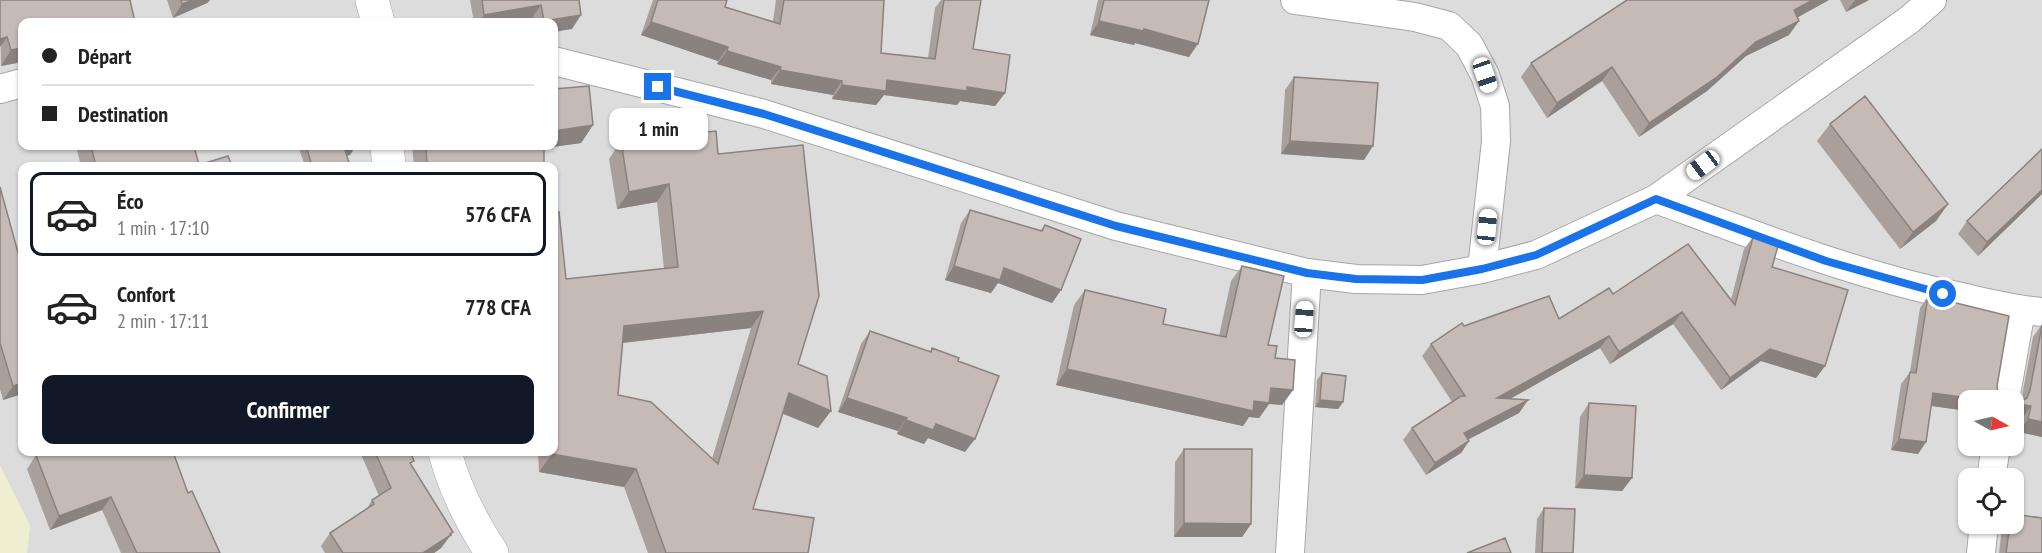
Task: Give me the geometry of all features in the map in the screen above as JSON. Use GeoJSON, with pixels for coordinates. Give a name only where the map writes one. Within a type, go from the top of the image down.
{"type":"FeatureCollection","features":[{"type":"Feature","properties":{"kind":"street"},"geometry":{"type":"LineString","coordinates":[[372,0],[377,18]]}},
{"type":"Feature","properties":{"kind":"street"},"geometry":{"type":"LineString","coordinates":[[1295,0],[1416,9],[1449,26],[1469,45],[1485,75],[1495,106],[1496,141],[1482,269]]}},
{"type":"Feature","properties":{"kind":"street"},"geometry":{"type":"LineString","coordinates":[[558,62],[764,114],[1116,226],[1307,273],[1356,279],[1422,280],[1482,269],[1536,255],[1656,199],[1909,20],[1932,0]]}},
{"type":"Feature","properties":{"kind":"street"},"geometry":{"type":"LineString","coordinates":[[0,89],[18,84]]}},
{"type":"Feature","properties":{"kind":"street"},"geometry":{"type":"LineString","coordinates":[[1656,199],[1826,261],[1924,290],[2031,311],[2008,390]]}},
{"type":"Feature","properties":{"kind":"street"},"geometry":{"type":"LineString","coordinates":[[1290,553],[1307,273]]}},
{"type":"Feature","properties":{"kind":"street"},"geometry":{"type":"LineString","coordinates":[[446,456],[451,474],[469,516],[490,553]]}},
{"type":"Feature","properties":{"kind":"street"},"geometry":{"type":"LineString","coordinates":[[1981,553],[1983,534]]}},
{"type":"Feature","properties":{"kind":"shaded area"},"geometry":{"type":"Polygon","coordinates":[[[0,0],[2042,0],[2042,553],[27,553],[30,526],[0,466],[0,0]]]}},
{"type":"Feature","properties":{"kind":"green space"},"geometry":{"type":"Polygon","coordinates":[[[0,466],[30,526],[27,553],[0,553],[0,466]]]}},
{"type":"Feature","properties":{"kind":"building"},"geometry":{"type":"Polygon","coordinates":[[[0,0],[130,0],[134,18],[18,18],[18,49],[11,50],[7,37],[0,39],[0,0]]]}},
{"type":"Feature","properties":{"kind":"building"},"geometry":{"type":"Polygon","coordinates":[[[181,0],[193,0],[182,4],[181,0]]]}},
{"type":"Feature","properties":{"kind":"building"},"geometry":{"type":"Polygon","coordinates":[[[482,0],[579,0],[581,15],[558,19],[543,18],[541,5],[484,15],[482,0]]]}},
{"type":"Feature","properties":{"kind":"building"},"geometry":{"type":"Polygon","coordinates":[[[658,0],[727,0],[725,7],[780,24],[784,0],[884,0],[881,53],[935,59],[944,0],[981,0],[973,49],[1010,55],[1005,93],[967,87],[967,91],[887,80],[886,91],[842,85],[842,81],[780,70],[781,67],[727,51],[728,47],[651,22],[658,0]]]}},
{"type":"Feature","properties":{"kind":"building"},"geometry":{"type":"Polygon","coordinates":[[[1104,0],[1209,0],[1198,44],[1144,29],[1143,31],[1099,21],[1104,0]]]}},
{"type":"Feature","properties":{"kind":"building"},"geometry":{"type":"Polygon","coordinates":[[[1627,0],[1813,0],[1794,10],[1799,21],[1756,42],[1717,77],[1649,123],[1612,67],[1557,103],[1531,63],[1627,0]]]}},
{"type":"Feature","properties":{"kind":"building"},"geometry":{"type":"Polygon","coordinates":[[[1294,77],[1378,83],[1373,146],[1290,141],[1294,77]]]}},
{"type":"Feature","properties":{"kind":"building"},"geometry":{"type":"Polygon","coordinates":[[[589,86],[593,125],[558,130],[558,89],[589,86]]]}},
{"type":"Feature","properties":{"kind":"building"},"geometry":{"type":"Polygon","coordinates":[[[1865,96],[1948,204],[1913,232],[1830,124],[1865,96]]]}},
{"type":"Feature","properties":{"kind":"building"},"geometry":{"type":"Polygon","coordinates":[[[716,131],[718,154],[803,145],[819,296],[798,364],[827,376],[831,411],[789,393],[753,509],[814,518],[808,553],[666,553],[636,469],[558,455],[558,212],[566,279],[678,267],[669,184],[629,192],[621,141],[716,131]],[[763,311],[624,326],[618,395],[651,402],[718,464],[763,311]]]}},
{"type":"Feature","properties":{"kind":"building"},"geometry":{"type":"Polygon","coordinates":[[[2042,149],[2042,190],[1987,242],[1967,221],[2042,149]]]}},
{"type":"Feature","properties":{"kind":"building"},"geometry":{"type":"Polygon","coordinates":[[[92,150],[195,150],[198,162],[95,162],[92,150]]]}},
{"type":"Feature","properties":{"kind":"building"},"geometry":{"type":"Polygon","coordinates":[[[307,150],[345,150],[349,162],[311,162],[307,150]]]}},
{"type":"Feature","properties":{"kind":"building"},"geometry":{"type":"Polygon","coordinates":[[[426,150],[544,150],[544,162],[427,162],[426,150]]]}},
{"type":"Feature","properties":{"kind":"building"},"geometry":{"type":"Polygon","coordinates":[[[228,156],[230,162],[209,162],[228,156]]]}},
{"type":"Feature","properties":{"kind":"building"},"geometry":{"type":"Polygon","coordinates":[[[0,187],[18,252],[18,384],[13,386],[0,343],[0,187]]]}},
{"type":"Feature","properties":{"kind":"building"},"geometry":{"type":"Polygon","coordinates":[[[970,210],[1042,231],[1045,225],[1081,239],[1061,290],[1004,268],[1000,280],[954,266],[970,210]]]}},
{"type":"Feature","properties":{"kind":"building"},"geometry":{"type":"Polygon","coordinates":[[[1753,237],[1778,246],[1772,267],[1848,290],[1825,366],[1770,349],[1730,378],[1682,312],[1619,352],[1609,336],[1497,398],[1528,400],[1464,433],[1469,441],[1435,463],[1412,428],[1461,396],[1465,396],[1431,344],[1462,323],[1464,326],[1549,296],[1559,319],[1609,288],[1613,294],[1688,244],[1735,305],[1753,237]]]}},
{"type":"Feature","properties":{"kind":"building"},"geometry":{"type":"Polygon","coordinates":[[[1242,266],[1284,276],[1268,345],[1277,346],[1275,358],[1295,360],[1293,390],[1271,388],[1269,403],[1254,401],[1253,411],[1067,369],[1085,290],[1166,309],[1163,324],[1226,337],[1242,266]]]}},
{"type":"Feature","properties":{"kind":"building"},"geometry":{"type":"Polygon","coordinates":[[[1928,296],[2009,316],[1998,390],[1958,390],[1958,396],[1933,393],[1926,442],[1899,439],[1910,372],[1916,373],[1928,296]]]}},
{"type":"Feature","properties":{"kind":"building"},"geometry":{"type":"Polygon","coordinates":[[[2042,325],[2042,422],[2028,419],[2031,406],[2024,405],[2024,400],[2030,390],[2042,325]]]}},
{"type":"Feature","properties":{"kind":"building"},"geometry":{"type":"Polygon","coordinates":[[[870,331],[931,352],[932,348],[959,358],[958,361],[999,376],[975,439],[936,424],[933,430],[906,420],[907,418],[847,398],[870,331]]]}},
{"type":"Feature","properties":{"kind":"building"},"geometry":{"type":"Polygon","coordinates":[[[1322,373],[1346,376],[1343,402],[1320,400],[1322,373]]]}},
{"type":"Feature","properties":{"kind":"building"},"geometry":{"type":"Polygon","coordinates":[[[1589,403],[1636,406],[1632,478],[1584,475],[1589,403]]]}},
{"type":"Feature","properties":{"kind":"building"},"geometry":{"type":"Polygon","coordinates":[[[1184,449],[1252,449],[1251,524],[1184,523],[1184,449]]]}},
{"type":"Feature","properties":{"kind":"building"},"geometry":{"type":"Polygon","coordinates":[[[36,456],[174,456],[188,493],[192,491],[220,553],[137,553],[111,497],[59,516],[36,456]]]}},
{"type":"Feature","properties":{"kind":"building"},"geometry":{"type":"Polygon","coordinates":[[[377,456],[412,456],[414,461],[410,463],[453,532],[451,535],[423,553],[343,553],[330,533],[374,504],[372,500],[391,488],[377,456]]]}},
{"type":"Feature","properties":{"kind":"building"},"geometry":{"type":"Polygon","coordinates":[[[1544,508],[1575,509],[1573,553],[1542,553],[1544,508]]]}},
{"type":"Feature","properties":{"kind":"building"},"geometry":{"type":"Polygon","coordinates":[[[2024,516],[2042,518],[2042,553],[2006,553],[2009,534],[2024,534],[2024,516]]]}},
{"type":"Feature","properties":{"kind":"building"},"geometry":{"type":"Polygon","coordinates":[[[1505,538],[1511,553],[1467,553],[1505,538]]]}},
{"type":"Feature","properties":{"kind":"route"},"geometry":{"type":"LineString","coordinates":[[658,87],[764,114],[1116,226],[1307,273],[1356,279],[1422,280],[1482,269],[1536,255],[1656,199],[1826,261],[1943,294]]}}]}
